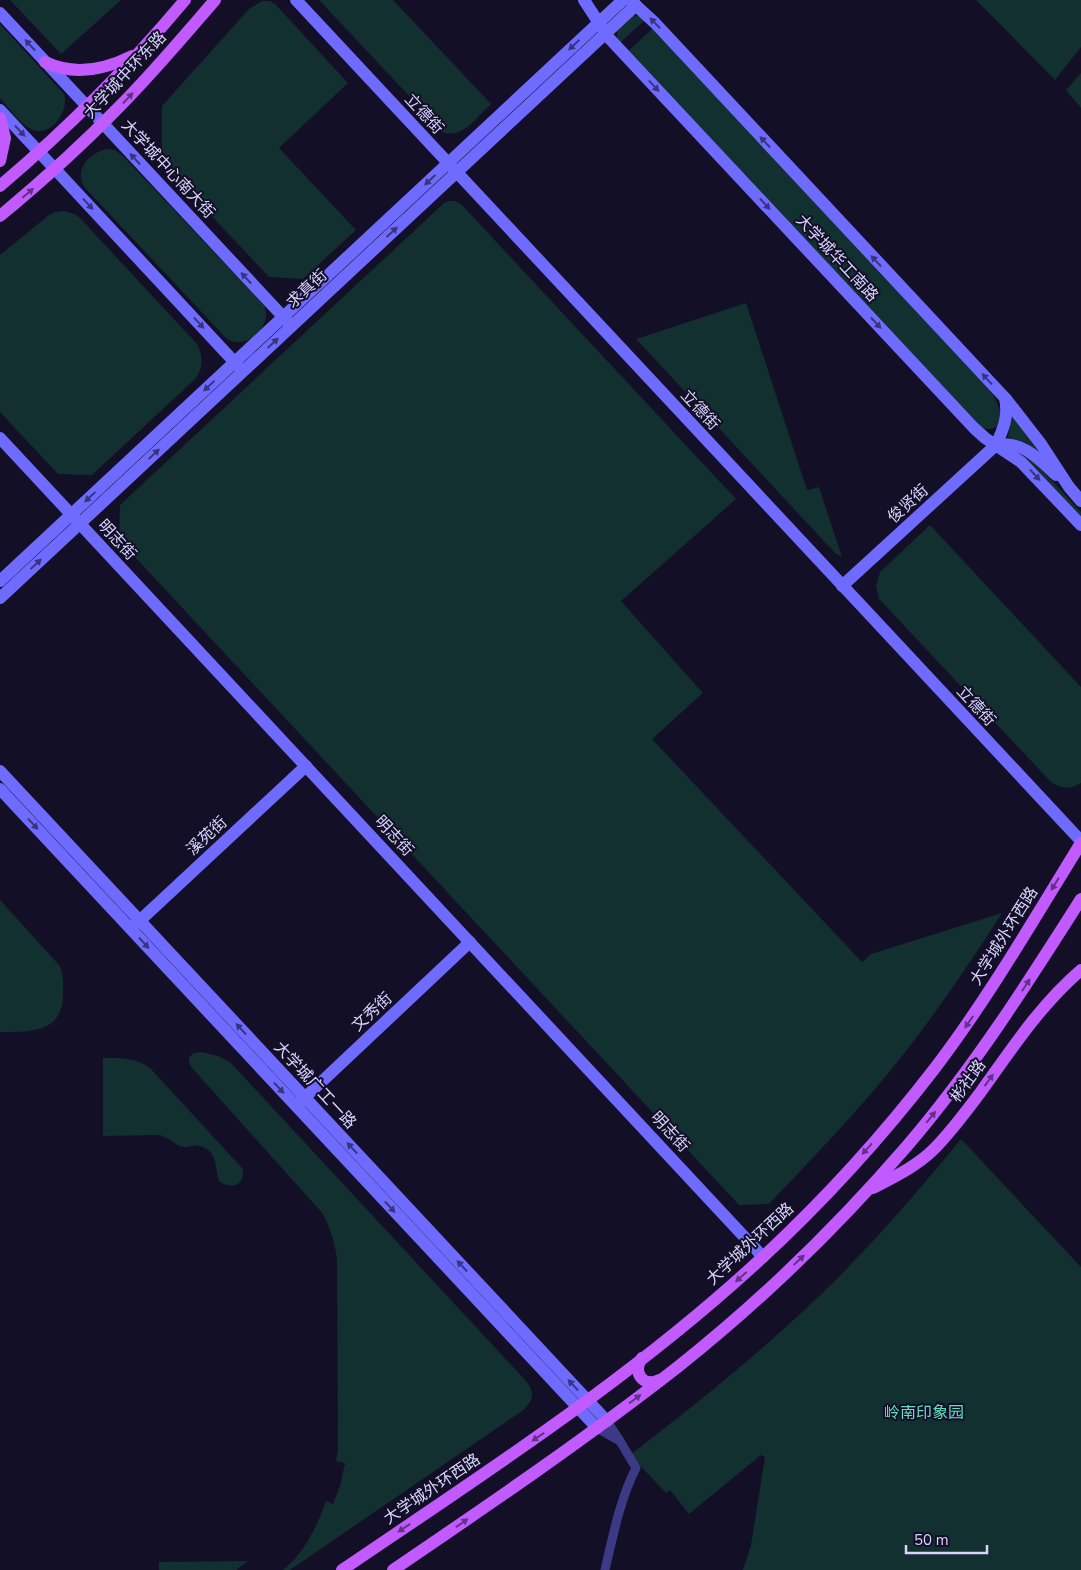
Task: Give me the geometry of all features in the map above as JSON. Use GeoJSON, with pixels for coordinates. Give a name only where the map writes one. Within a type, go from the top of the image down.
{"type":"FeatureCollection","features":[{"type":"Feature","properties":{"kind":"main road","name":"大学城中环东路"},"geometry":{"type":"LineString","coordinates":[[0,186],[87,107],[185,0]]}},
{"type":"Feature","properties":{"kind":"main road","name":"大学城中环东路"},"geometry":{"type":"LineString","coordinates":[[0,216],[103,124],[167,56],[214,0]]}},
{"type":"Feature","properties":{"kind":"main road"},"geometry":{"type":"LineString","coordinates":[[45,62],[70,70],[84,70],[106,66],[139,52]]}},
{"type":"Feature","properties":{"kind":"main road"},"geometry":{"type":"LineString","coordinates":[[0,118],[5,138],[0,161]]}},
{"type":"Feature","properties":{"kind":"main road","name":"大学城外环西路"},"geometry":{"type":"LineString","coordinates":[[342,1570],[548,1430],[642,1358],[764,1257],[867,1149],[934,1069],[988,993],[1081,842]]}},
{"type":"Feature","properties":{"kind":"main road"},"geometry":{"type":"LineString","coordinates":[[393,1570],[602,1425],[766,1291],[808,1252],[907,1146],[976,1059],[1081,899]]}},
{"type":"Feature","properties":{"kind":"main road","name":"彬社路"},"geometry":{"type":"LineString","coordinates":[[864,1193],[911,1166],[934,1148],[963,1116],[1042,1008],[1081,970]]}},
{"type":"Feature","properties":{"kind":"main road"},"geometry":{"type":"LineString","coordinates":[[642,1358],[638,1366],[639,1375],[650,1383],[659,1380]]}},
{"type":"Feature","properties":{"kind":"street","name":"立德街"},"geometry":{"type":"LineString","coordinates":[[296,0],[1081,842]]}},
{"type":"Feature","properties":{"kind":"street","name":"大学城华工南路"},"geometry":{"type":"LineString","coordinates":[[584,0],[602,28],[974,428],[1027,467],[1081,525]]}},
{"type":"Feature","properties":{"kind":"street","name":"求真街"},"geometry":{"type":"LineString","coordinates":[[602,28],[623,0]]}},
{"type":"Feature","properties":{"kind":"street","name":"求真街"},"geometry":{"type":"LineString","coordinates":[[0,581],[75,519],[602,28],[633,2]]}},
{"type":"Feature","properties":{"kind":"street","name":"大学城华工南路"},"geometry":{"type":"LineString","coordinates":[[633,2],[1005,398],[1041,444],[1069,488],[1081,501]]}},
{"type":"Feature","properties":{"kind":"street","name":"大学城中心南大街"},"geometry":{"type":"LineString","coordinates":[[0,13],[287,321]]}},
{"type":"Feature","properties":{"kind":"street"},"geometry":{"type":"LineString","coordinates":[[0,110],[239,366]]}},
{"type":"Feature","properties":{"kind":"street","name":"俊贤街"},"geometry":{"type":"LineString","coordinates":[[842,586],[996,446],[1006,420],[1005,398]]}},
{"type":"Feature","properties":{"kind":"street","name":"明志街"},"geometry":{"type":"LineString","coordinates":[[0,438],[764,1257]]}},
{"type":"Feature","properties":{"kind":"street"},"geometry":{"type":"LineString","coordinates":[[996,446],[1008,444],[1026,449],[1034,454],[1069,488]]}},
{"type":"Feature","properties":{"kind":"street","name":"求真街"},"geometry":{"type":"LineString","coordinates":[[0,598],[75,519]]}},
{"type":"Feature","properties":{"kind":"street","name":"溪苑街"},"geometry":{"type":"LineString","coordinates":[[135,925],[306,766]]}},
{"type":"Feature","properties":{"kind":"street","name":"大学城广工一路"},"geometry":{"type":"LineString","coordinates":[[0,771],[135,925]]}},
{"type":"Feature","properties":{"kind":"street","name":"大学城广工一路"},"geometry":{"type":"LineString","coordinates":[[0,789],[135,925],[602,1425]]}},
{"type":"Feature","properties":{"kind":"street","name":"文秀街"},"geometry":{"type":"LineString","coordinates":[[300,1101],[470,942]]}},
{"type":"Feature","properties":{"kind":"street"},"geometry":{"type":"LineString","coordinates":[[602,1425],[620,1441],[636,1468],[616,1523],[605,1570]]}},
{"type":"Feature","properties":{"kind":"green space"},"geometry":{"type":"Polygon","coordinates":[[[10,0],[121,0],[61,54],[10,0]]]}},
{"type":"Feature","properties":{"kind":"green space"},"geometry":{"type":"Polygon","coordinates":[[[319,0],[393,0],[491,104],[476,120],[463,130],[450,134],[443,132],[319,0]]]}},
{"type":"Feature","properties":{"kind":"green space"},"geometry":{"type":"Polygon","coordinates":[[[976,0],[1081,0],[1081,47],[1055,80],[976,0]]]}},
{"type":"Feature","properties":{"kind":"green space"},"geometry":{"type":"Polygon","coordinates":[[[262,1],[270,1],[276,5],[348,83],[279,148],[356,230],[303,279],[269,277],[162,163],[162,106],[249,9],[262,1]]]}},
{"type":"Feature","properties":{"kind":"green space"},"geometry":{"type":"Polygon","coordinates":[[[631,16],[639,16],[645,20],[620,43],[617,38],[617,30],[631,16]]]}},
{"type":"Feature","properties":{"kind":"green space"},"geometry":{"type":"Polygon","coordinates":[[[0,24],[64,94],[64,108],[61,115],[57,122],[45,130],[31,129],[18,119],[0,98],[0,24]]]}},
{"type":"Feature","properties":{"kind":"green space"},"geometry":{"type":"Polygon","coordinates":[[[653,28],[993,394],[1001,413],[998,427],[981,428],[627,52],[653,28]]]}},
{"type":"Feature","properties":{"kind":"green space"},"geometry":{"type":"Polygon","coordinates":[[[1081,73],[1081,108],[1066,90],[1081,73]]]}},
{"type":"Feature","properties":{"kind":"green space"},"geometry":{"type":"Polygon","coordinates":[[[107,149],[115,150],[123,156],[264,305],[265,321],[256,335],[242,342],[234,342],[226,338],[85,188],[81,175],[85,163],[94,154],[107,149]]]}},
{"type":"Feature","properties":{"kind":"green space"},"geometry":{"type":"Polygon","coordinates":[[[449,201],[461,204],[736,499],[621,601],[703,693],[652,739],[862,962],[871,954],[1002,913],[942,1003],[909,1047],[875,1089],[769,1204],[739,1205],[119,540],[120,505],[444,203],[449,201]]]}},
{"type":"Feature","properties":{"kind":"green space"},"geometry":{"type":"Polygon","coordinates":[[[64,211],[80,218],[197,344],[201,357],[200,371],[195,379],[92,475],[58,474],[0,412],[0,255],[49,215],[64,211]]]}},
{"type":"Feature","properties":{"kind":"green space"},"geometry":{"type":"Polygon","coordinates":[[[746,303],[807,490],[819,487],[842,557],[835,553],[636,339],[746,303]]]}},
{"type":"Feature","properties":{"kind":"green space"},"geometry":{"type":"Polygon","coordinates":[[[1012,415],[1040,453],[1027,443],[1008,437],[1012,415]]]}},
{"type":"Feature","properties":{"kind":"green space"},"geometry":{"type":"Polygon","coordinates":[[[1029,456],[1081,512],[1081,517],[1027,459],[1026,457],[1029,456]]]}},
{"type":"Feature","properties":{"kind":"green space"},"geometry":{"type":"Polygon","coordinates":[[[930,525],[1081,687],[1081,783],[1065,788],[1050,781],[879,599],[876,586],[880,572],[930,525]]]}},
{"type":"Feature","properties":{"kind":"green space"},"geometry":{"type":"Polygon","coordinates":[[[0,900],[61,968],[63,982],[62,1005],[58,1016],[52,1023],[44,1027],[23,1032],[0,1032],[0,900]]]}},
{"type":"Feature","properties":{"kind":"green space"},"geometry":{"type":"Polygon","coordinates":[[[202,1052],[218,1056],[230,1062],[526,1381],[532,1393],[529,1404],[522,1411],[290,1570],[283,1570],[298,1555],[309,1539],[326,1501],[333,1504],[340,1486],[345,1463],[336,1461],[338,1450],[336,1253],[332,1236],[323,1214],[192,1068],[189,1063],[189,1057],[194,1053],[202,1052]]]}},
{"type":"Feature","properties":{"kind":"green space"},"geometry":{"type":"Polygon","coordinates":[[[103,1058],[133,1060],[150,1068],[242,1168],[243,1174],[240,1182],[233,1186],[219,1181],[214,1159],[205,1148],[197,1146],[183,1147],[166,1137],[158,1135],[103,1136],[103,1058]]]}},
{"type":"Feature","properties":{"kind":"green space","name":"岭南印象园"},"geometry":{"type":"Polygon","coordinates":[[[961,1139],[1081,1267],[1081,1570],[743,1570],[751,1545],[765,1457],[761,1455],[689,1514],[670,1490],[666,1493],[630,1455],[779,1334],[821,1294],[883,1230],[961,1139]]]}},
{"type":"Feature","properties":{"kind":"green space"},"geometry":{"type":"Polygon","coordinates":[[[248,1561],[236,1570],[159,1570],[159,1562],[248,1561]]]}}]}
